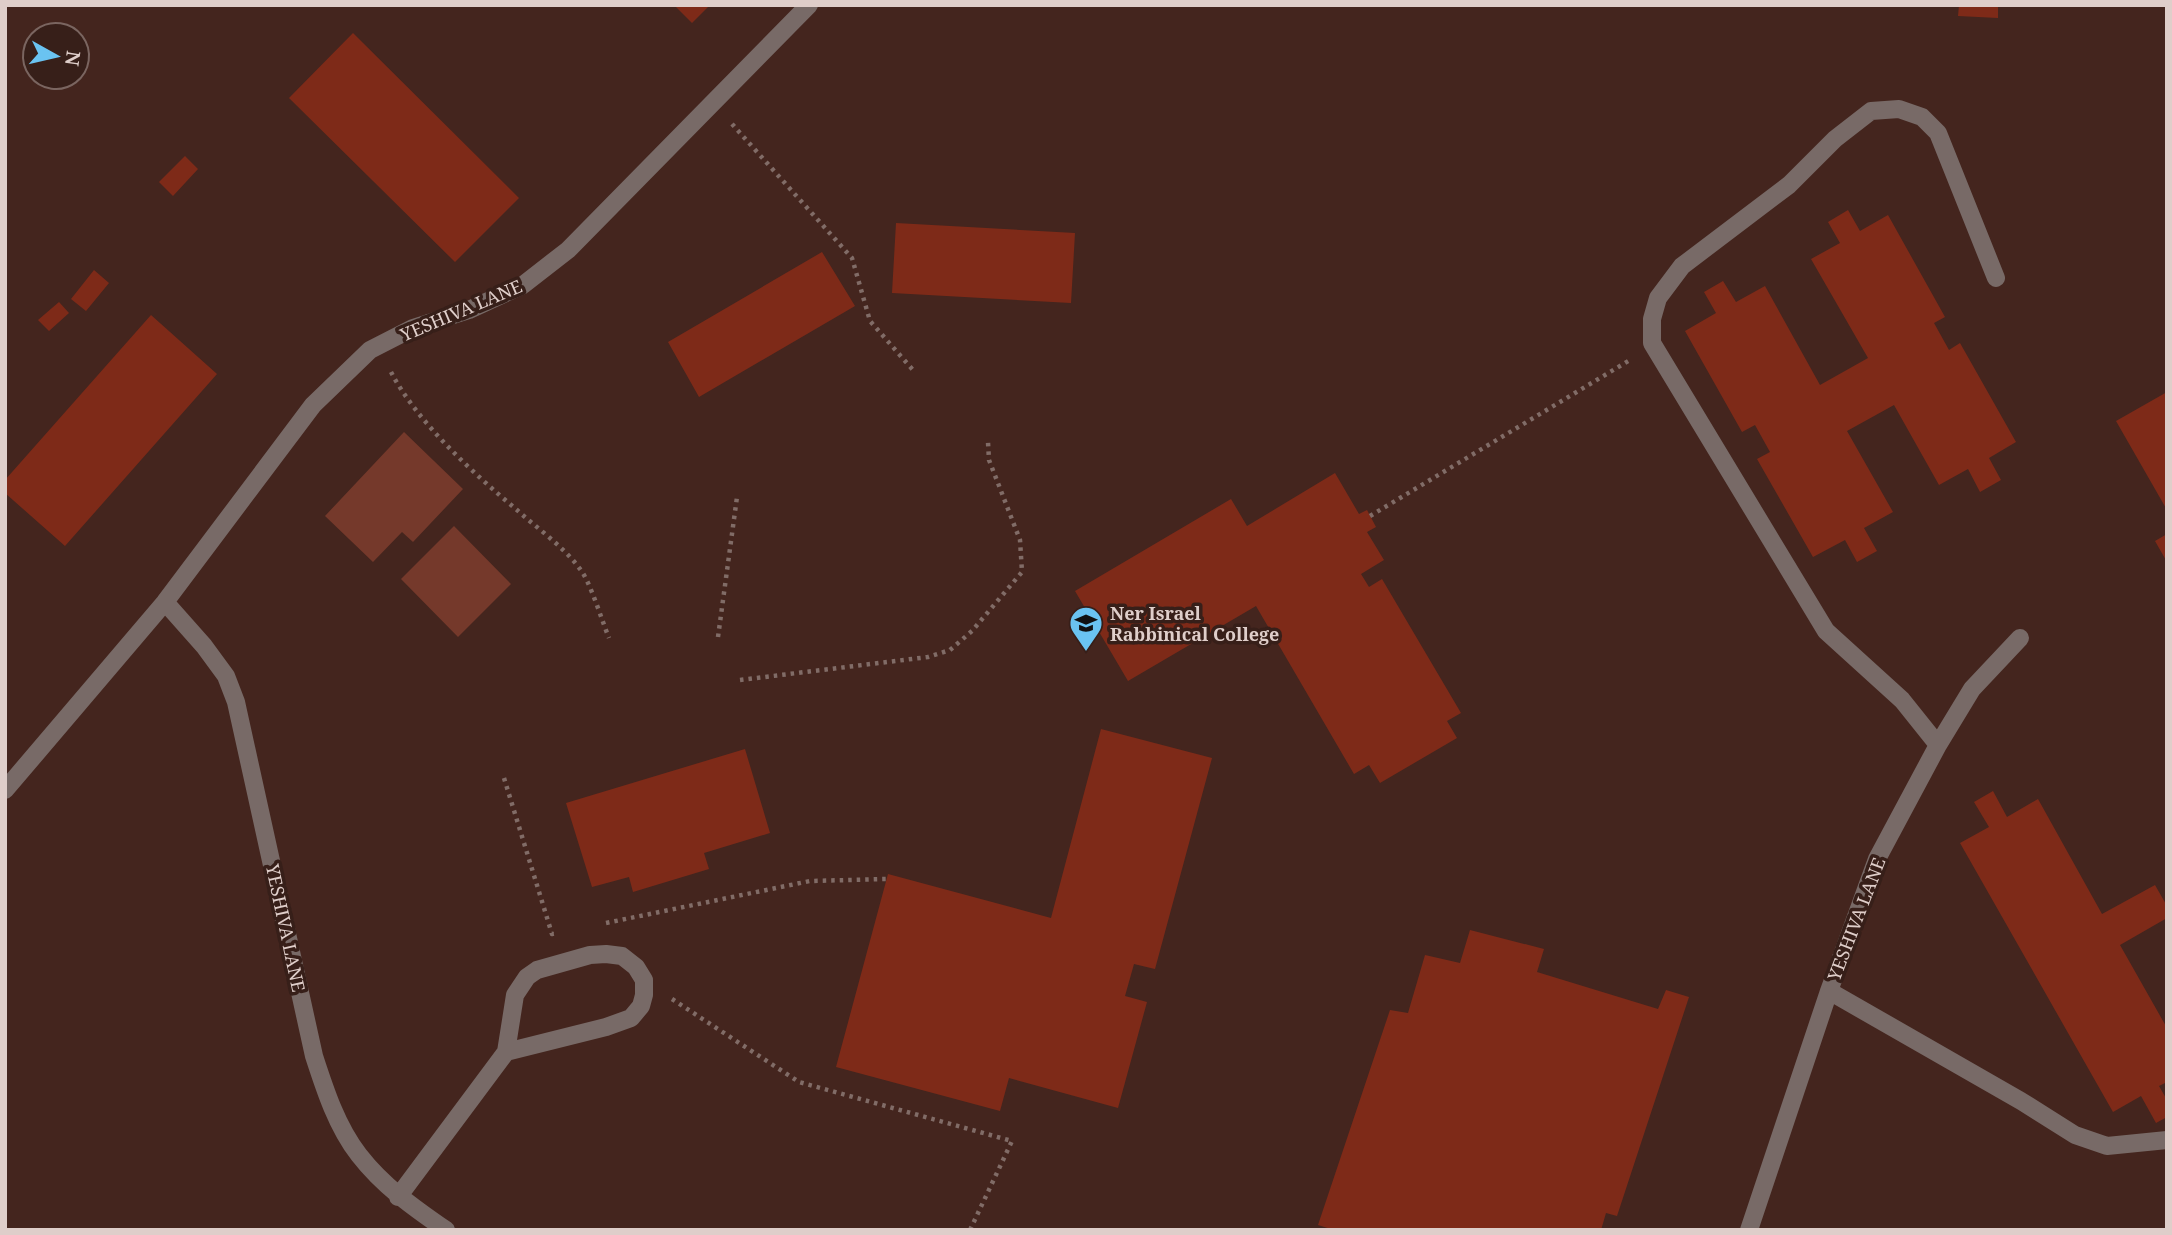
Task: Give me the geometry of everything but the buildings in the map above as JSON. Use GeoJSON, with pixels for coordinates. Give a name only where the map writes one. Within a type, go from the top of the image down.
{"type":"FeatureCollection","features":[{"type":"Feature","properties":{"kind":"street","name":"YESHIVA LANE"},"geometry":{"type":"LineString","coordinates":[[5,790],[165,602],[313,405],[370,350],[413,328],[469,310],[523,285],[568,250],[714,104],[808,5]]}},
{"type":"Feature","properties":{"kind":"street"},"geometry":{"type":"LineString","coordinates":[[1938,745],[1902,700],[1826,631],[1654,346],[1652,319],[1658,298],[1682,266],[1789,185],[1836,139],[1871,111],[1899,109],[1922,117],[1938,134],[1996,278]]}},
{"type":"Feature","properties":{"kind":"street","name":"YESHIVA LANE"},"geometry":{"type":"LineString","coordinates":[[165,602],[204,646],[226,676],[236,702],[314,1056],[331,1107],[358,1155],[398,1196],[446,1230]]}},
{"type":"Feature","properties":{"kind":"street","name":"YESHIVA LANE"},"geometry":{"type":"LineString","coordinates":[[1749,1230],[1829,991],[1877,859],[1938,745],[1972,689],[2020,638]]}},
{"type":"Feature","properties":{"kind":"street"},"geometry":{"type":"LineString","coordinates":[[398,1196],[506,1052],[515,995],[527,977],[537,970],[590,955],[606,954],[622,956],[636,967],[644,980],[641,1006],[631,1017],[606,1027],[506,1052]]}},
{"type":"Feature","properties":{"kind":"street"},"geometry":{"type":"LineString","coordinates":[[1829,991],[2075,1135],[2106,1146],[2167,1140]]}},
{"type":"Feature","properties":{"kind":"path"},"geometry":{"type":"LineString","coordinates":[[714,104],[852,258],[870,321],[913,370]]}},
{"type":"Feature","properties":{"kind":"path"},"geometry":{"type":"LineString","coordinates":[[377,346],[401,392],[441,438],[582,570],[608,638]]}},
{"type":"Feature","properties":{"kind":"path"},"geometry":{"type":"LineString","coordinates":[[1370,516],[1654,346]]}},
{"type":"Feature","properties":{"kind":"path"},"geometry":{"type":"LineString","coordinates":[[740,680],[928,657],[950,650],[972,631],[1022,572],[1020,540],[989,460],[988,443]]}},
{"type":"Feature","properties":{"kind":"path"},"geometry":{"type":"LineString","coordinates":[[718,638],[737,497]]}},
{"type":"Feature","properties":{"kind":"path"},"geometry":{"type":"LineString","coordinates":[[504,778],[552,934],[566,931]]}},
{"type":"Feature","properties":{"kind":"path"},"geometry":{"type":"LineString","coordinates":[[593,926],[810,881],[886,879]]}},
{"type":"Feature","properties":{"kind":"path"},"geometry":{"type":"LineString","coordinates":[[664,994],[799,1082],[1012,1141],[970,1230]]}},
{"type":"Feature","properties":{"kind":"shaded area","name":"Ner Israel Rabbinical College"},"geometry":{"type":"Polygon","coordinates":[[[5,5],[2167,5],[2167,1230],[5,1230],[5,5]]]}},
{"type":"Feature","properties":{"kind":"shaded area"},"geometry":{"type":"Polygon","coordinates":[[[404,432],[463,489],[413,542],[402,532],[373,562],[325,516],[404,432]]]}},
{"type":"Feature","properties":{"kind":"shaded area"},"geometry":{"type":"Polygon","coordinates":[[[454,526],[511,584],[458,637],[401,579],[454,526]]]}},
{"type":"Feature","properties":{"kind":"place","name":"Ner Israel Rabbinical College"},"geometry":{"type":"Point","coordinates":[1086,653]}}]}
